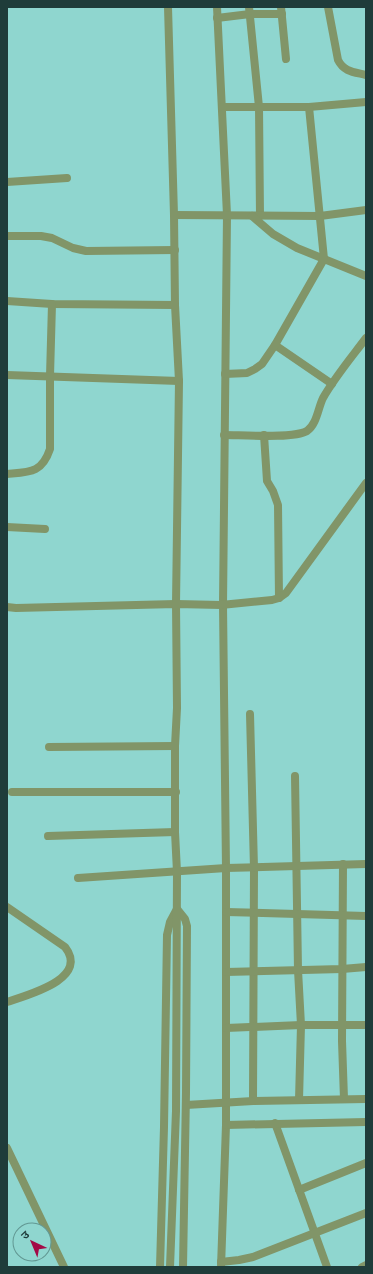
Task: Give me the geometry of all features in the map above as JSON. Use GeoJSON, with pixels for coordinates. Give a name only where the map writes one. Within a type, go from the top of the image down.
{"type":"FeatureCollection","features":[{"type":"Feature","properties":{"kind":"street"},"geometry":{"type":"LineString","coordinates":[[168,7],[175,250],[175,305],[179,381],[176,604],[177,708],[175,746],[175,832],[177,872],[176,1111],[170,1267]]}},
{"type":"Feature","properties":{"kind":"street"},"geometry":{"type":"LineString","coordinates":[[216,7],[227,215],[222,605],[224,869],[226,912],[226,1028],[223,1103],[226,1125],[221,1264],[253,1257],[366,1213]]}},
{"type":"Feature","properties":{"kind":"street"},"geometry":{"type":"LineString","coordinates":[[328,7],[338,60],[342,68],[366,75]]}},
{"type":"Feature","properties":{"kind":"street"},"geometry":{"type":"LineString","coordinates":[[217,18],[249,10],[282,10],[286,58]]}},
{"type":"Feature","properties":{"kind":"street"},"geometry":{"type":"LineString","coordinates":[[249,10],[260,107],[256,216],[273,234],[297,248],[366,276]]}},
{"type":"Feature","properties":{"kind":"street"},"geometry":{"type":"LineString","coordinates":[[222,107],[309,107],[366,102]]}},
{"type":"Feature","properties":{"kind":"street"},"geometry":{"type":"LineString","coordinates":[[225,374],[247,373],[262,364],[275,345],[324,259],[309,107]]}},
{"type":"Feature","properties":{"kind":"street"},"geometry":{"type":"LineString","coordinates":[[7,182],[67,178]]}},
{"type":"Feature","properties":{"kind":"street"},"geometry":{"type":"LineString","coordinates":[[174,215],[320,216],[366,210]]}},
{"type":"Feature","properties":{"kind":"street"},"geometry":{"type":"LineString","coordinates":[[7,236],[41,236],[52,238],[73,248],[86,251],[175,250]]}},
{"type":"Feature","properties":{"kind":"street"},"geometry":{"type":"LineString","coordinates":[[7,301],[52,304],[175,305]]}},
{"type":"Feature","properties":{"kind":"street"},"geometry":{"type":"LineString","coordinates":[[7,474],[32,472],[46,459],[50,448],[52,304]]}},
{"type":"Feature","properties":{"kind":"street"},"geometry":{"type":"LineString","coordinates":[[224,435],[296,434],[306,431],[316,418],[319,406],[332,384],[366,338]]}},
{"type":"Feature","properties":{"kind":"street"},"geometry":{"type":"LineString","coordinates":[[275,345],[332,384]]}},
{"type":"Feature","properties":{"kind":"street"},"geometry":{"type":"LineString","coordinates":[[7,375],[179,381]]}},
{"type":"Feature","properties":{"kind":"street"},"geometry":{"type":"LineString","coordinates":[[264,435],[267,481],[276,497],[278,505],[279,598]]}},
{"type":"Feature","properties":{"kind":"street"},"geometry":{"type":"LineString","coordinates":[[7,606],[16,608],[176,604],[222,605],[279,598],[286,593],[363,493],[366,483]]}},
{"type":"Feature","properties":{"kind":"street"},"geometry":{"type":"LineString","coordinates":[[7,527],[45,529]]}},
{"type":"Feature","properties":{"kind":"street"},"geometry":{"type":"LineString","coordinates":[[250,714],[254,868],[253,1101]]}},
{"type":"Feature","properties":{"kind":"street"},"geometry":{"type":"LineString","coordinates":[[49,747],[175,746]]}},
{"type":"Feature","properties":{"kind":"street"},"geometry":{"type":"LineString","coordinates":[[295,776],[298,970],[301,1025],[299,1100]]}},
{"type":"Feature","properties":{"kind":"street"},"geometry":{"type":"LineString","coordinates":[[12,792],[176,792]]}},
{"type":"Feature","properties":{"kind":"street"},"geometry":{"type":"LineString","coordinates":[[48,836],[175,832]]}},
{"type":"Feature","properties":{"kind":"street"},"geometry":{"type":"LineString","coordinates":[[343,864],[342,1024],[344,1099]]}},
{"type":"Feature","properties":{"kind":"street"},"geometry":{"type":"LineString","coordinates":[[78,878],[224,869],[366,864]]}},
{"type":"Feature","properties":{"kind":"street"},"geometry":{"type":"LineString","coordinates":[[7,907],[65,947],[69,952],[70,962],[67,972],[62,978],[48,987],[7,1002]]}},
{"type":"Feature","properties":{"kind":"street"},"geometry":{"type":"LineString","coordinates":[[177,909],[185,919],[187,926],[183,1267]]}},
{"type":"Feature","properties":{"kind":"street"},"geometry":{"type":"LineString","coordinates":[[160,1267],[167,935],[170,922],[177,909]]}},
{"type":"Feature","properties":{"kind":"street"},"geometry":{"type":"LineString","coordinates":[[226,912],[366,916]]}},
{"type":"Feature","properties":{"kind":"street"},"geometry":{"type":"LineString","coordinates":[[226,972],[366,967]]}},
{"type":"Feature","properties":{"kind":"street"},"geometry":{"type":"LineString","coordinates":[[226,1028],[342,1024],[366,1025]]}},
{"type":"Feature","properties":{"kind":"street"},"geometry":{"type":"LineString","coordinates":[[186,1105],[253,1101],[366,1099]]}},
{"type":"Feature","properties":{"kind":"street"},"geometry":{"type":"LineString","coordinates":[[226,1125],[366,1122]]}},
{"type":"Feature","properties":{"kind":"street"},"geometry":{"type":"LineString","coordinates":[[275,1123],[327,1267]]}},
{"type":"Feature","properties":{"kind":"street"},"geometry":{"type":"LineString","coordinates":[[7,1148],[64,1267]]}},
{"type":"Feature","properties":{"kind":"street"},"geometry":{"type":"LineString","coordinates":[[299,1190],[366,1163]]}},
{"type":"Feature","properties":{"kind":"street"},"geometry":{"type":"LineString","coordinates":[[362,1267],[366,1265]]}}]}
